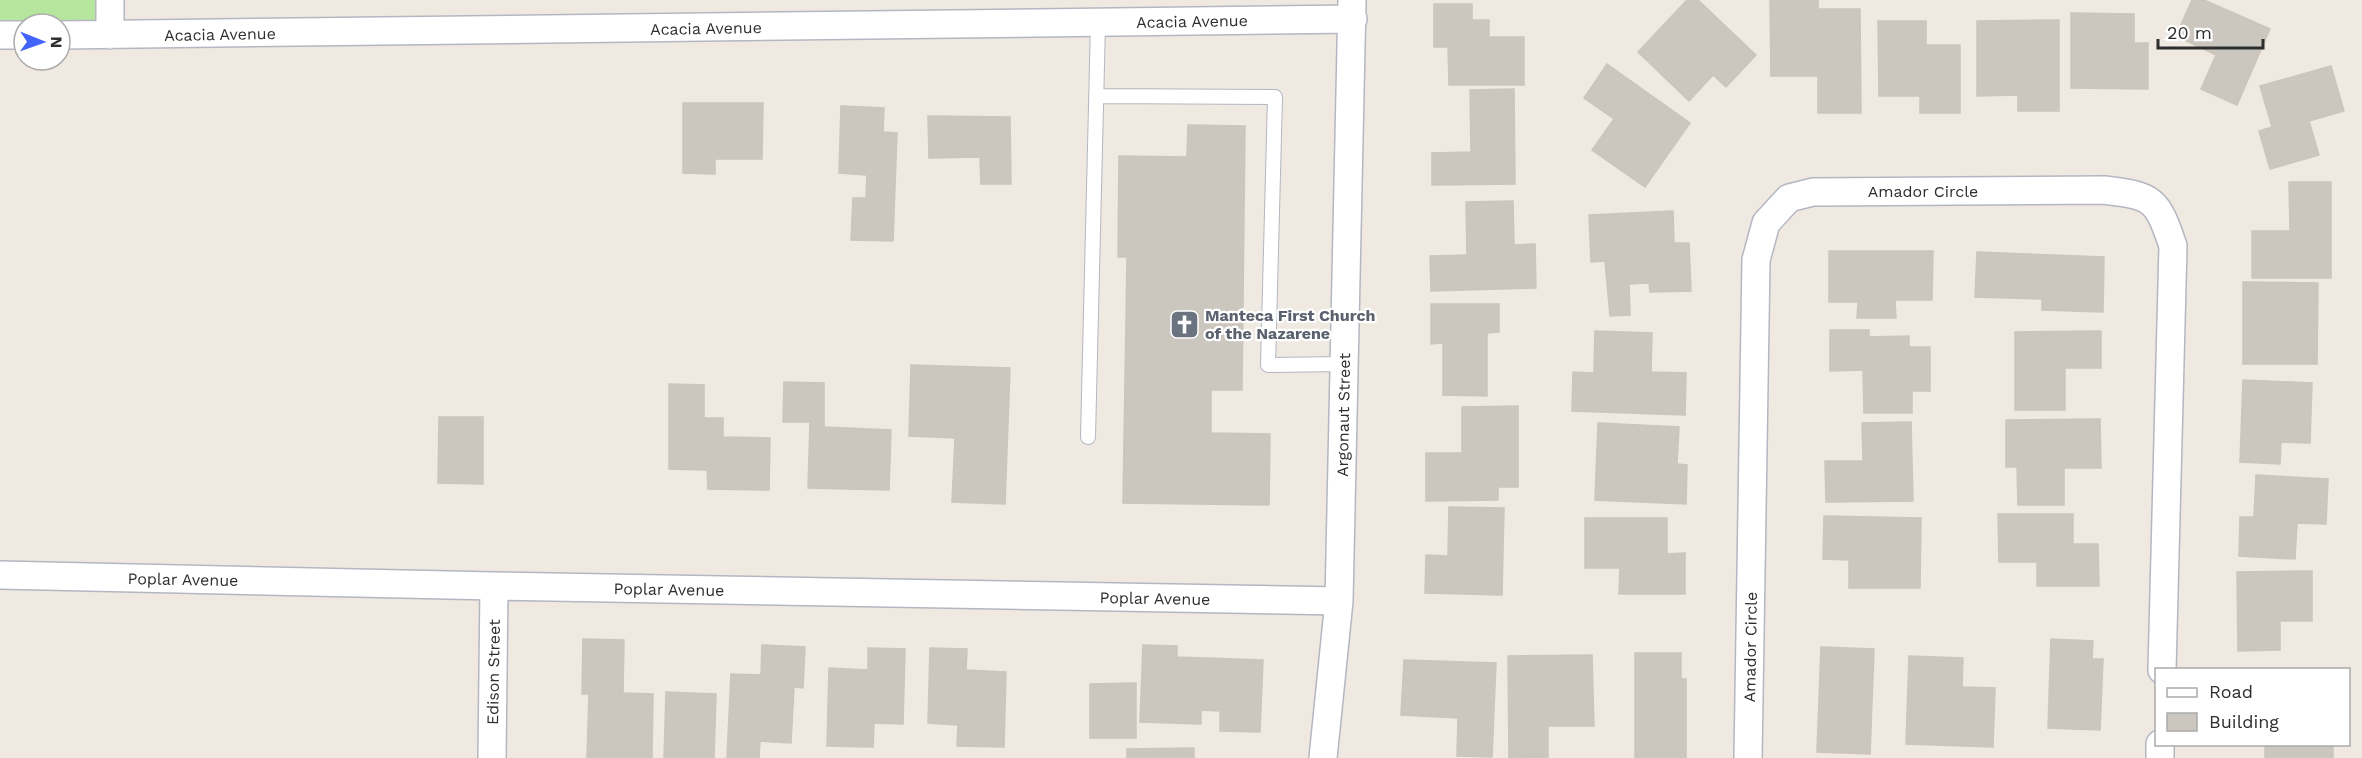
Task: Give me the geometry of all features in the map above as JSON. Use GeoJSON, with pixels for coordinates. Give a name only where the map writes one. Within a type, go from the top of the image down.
{"type":"FeatureCollection","features":[{"type":"Feature","properties":{"kind":"street"},"geometry":{"type":"LineString","coordinates":[[110,0],[110,35]]}},
{"type":"Feature","properties":{"kind":"street","name":"Acacia Avenue"},"geometry":{"type":"LineString","coordinates":[[72,35],[1098,23],[1352,10]]}},
{"type":"Feature","properties":{"kind":"street","name":"Argonaut Street"},"geometry":{"type":"LineString","coordinates":[[1323,758],[1339,601],[1352,10]]}},
{"type":"Feature","properties":{"kind":"street","name":"Amador Circle"},"geometry":{"type":"LineString","coordinates":[[1748,758],[1756,260],[1766,223],[1789,198],[1813,192],[2104,190],[2132,193],[2149,200],[2162,212],[2173,246],[2162,668]]}},
{"type":"Feature","properties":{"kind":"street","name":"Poplar Avenue"},"geometry":{"type":"LineString","coordinates":[[0,574],[494,586],[1339,601]]}},
{"type":"Feature","properties":{"kind":"street","name":"Edison Street"},"geometry":{"type":"LineString","coordinates":[[492,758],[494,586]]}},
{"type":"Feature","properties":{"kind":"lane"},"geometry":{"type":"LineString","coordinates":[[1088,437],[1098,23]]}},
{"type":"Feature","properties":{"kind":"lane"},"geometry":{"type":"LineString","coordinates":[[1096,96],[1275,97],[1268,365],[1344,364]]}},
{"type":"Feature","properties":{"kind":"green space"},"geometry":{"type":"Polygon","coordinates":[[[0,0],[110,0],[110,35],[72,27],[72,12],[12,12],[12,30],[0,35],[0,0]]]}},
{"type":"Feature","properties":{"kind":"building"},"geometry":{"type":"Polygon","coordinates":[[[1687,0],[1698,0],[1756,55],[1726,87],[1713,75],[1689,101],[1638,52],[1687,0]]]}},
{"type":"Feature","properties":{"kind":"building"},"geometry":{"type":"Polygon","coordinates":[[[1770,0],[1818,0],[1818,9],[1860,9],[1861,113],[1818,113],[1818,76],[1771,76],[1770,0]]]}},
{"type":"Feature","properties":{"kind":"building"},"geometry":{"type":"Polygon","coordinates":[[[2192,0],[2204,0],[2270,29],[2237,105],[2201,89],[2216,55],[2176,36],[2192,0]]]}},
{"type":"Feature","properties":{"kind":"building"},"geometry":{"type":"Polygon","coordinates":[[[1434,4],[1472,4],[1472,20],[1489,20],[1489,37],[1524,37],[1524,85],[1449,85],[1448,47],[1434,47],[1434,4]]]}},
{"type":"Feature","properties":{"kind":"building"},"geometry":{"type":"Polygon","coordinates":[[[2071,13],[2134,14],[2134,43],[2148,43],[2148,89],[2071,88],[2071,13]]]}},
{"type":"Feature","properties":{"kind":"building"},"geometry":{"type":"Polygon","coordinates":[[[2059,20],[2059,111],[2018,111],[2018,95],[1977,96],[1977,21],[2059,20]]]}},
{"type":"Feature","properties":{"kind":"building"},"geometry":{"type":"Polygon","coordinates":[[[1878,21],[1926,21],[1926,45],[1960,45],[1960,113],[1920,113],[1920,96],[1879,96],[1878,21]]]}},
{"type":"Feature","properties":{"kind":"building"},"geometry":{"type":"Polygon","coordinates":[[[1607,64],[1690,123],[1645,187],[1592,150],[1614,119],[1584,98],[1607,64]]]}},
{"type":"Feature","properties":{"kind":"building"},"geometry":{"type":"Polygon","coordinates":[[[2331,66],[2344,111],[2309,121],[2319,155],[2270,169],[2259,131],[2272,127],[2260,86],[2331,66]]]}},
{"type":"Feature","properties":{"kind":"building"},"geometry":{"type":"Polygon","coordinates":[[[1514,89],[1515,184],[1432,185],[1432,153],[1471,152],[1470,90],[1514,89]]]}},
{"type":"Feature","properties":{"kind":"building"},"geometry":{"type":"Polygon","coordinates":[[[683,103],[763,103],[762,159],[715,159],[715,174],[683,173],[683,103]]]}},
{"type":"Feature","properties":{"kind":"building"},"geometry":{"type":"Polygon","coordinates":[[[841,106],[884,108],[883,132],[897,133],[893,241],[851,240],[853,198],[866,198],[867,175],[839,173],[841,106]]]}},
{"type":"Feature","properties":{"kind":"building"},"geometry":{"type":"Polygon","coordinates":[[[928,116],[1010,117],[1011,184],[981,184],[980,157],[929,158],[928,116]]]}},
{"type":"Feature","properties":{"kind":"building","name":"Manteca First Church of the Nazarene"},"geometry":{"type":"Polygon","coordinates":[[[1188,125],[1245,126],[1242,390],[1211,390],[1211,433],[1270,434],[1269,505],[1123,503],[1127,257],[1118,257],[1119,156],[1187,157],[1188,125]]]}},
{"type":"Feature","properties":{"kind":"building"},"geometry":{"type":"Polygon","coordinates":[[[2289,182],[2331,182],[2331,278],[2252,278],[2252,231],[2290,231],[2289,182]]]}},
{"type":"Feature","properties":{"kind":"building"},"geometry":{"type":"Polygon","coordinates":[[[1513,201],[1514,245],[1535,244],[1536,288],[1431,291],[1430,256],[1467,255],[1466,202],[1513,201]]]}},
{"type":"Feature","properties":{"kind":"building"},"geometry":{"type":"Polygon","coordinates":[[[1673,211],[1674,243],[1689,243],[1691,291],[1650,292],[1649,283],[1629,284],[1630,315],[1610,316],[1605,261],[1591,262],[1589,215],[1673,211]]]}},
{"type":"Feature","properties":{"kind":"building"},"geometry":{"type":"Polygon","coordinates":[[[1829,251],[1933,251],[1932,300],[1895,300],[1896,318],[1857,318],[1858,302],[1829,302],[1829,251]]]}},
{"type":"Feature","properties":{"kind":"building"},"geometry":{"type":"Polygon","coordinates":[[[1977,252],[2104,257],[2103,312],[2042,310],[2042,299],[1975,297],[1977,252]]]}},
{"type":"Feature","properties":{"kind":"building"},"geometry":{"type":"Polygon","coordinates":[[[2243,282],[2318,283],[2317,364],[2243,364],[2243,282]]]}},
{"type":"Feature","properties":{"kind":"building"},"geometry":{"type":"Polygon","coordinates":[[[1431,304],[1499,304],[1499,332],[1487,333],[1487,396],[1443,395],[1443,343],[1431,344],[1431,304]]]}},
{"type":"Feature","properties":{"kind":"building"},"geometry":{"type":"Polygon","coordinates":[[[1830,330],[1869,330],[1869,337],[1909,336],[1909,347],[1930,347],[1930,391],[1912,391],[1912,413],[1864,413],[1863,370],[1830,371],[1830,330]]]}},
{"type":"Feature","properties":{"kind":"building"},"geometry":{"type":"Polygon","coordinates":[[[1595,331],[1652,333],[1651,372],[1686,373],[1685,415],[1572,411],[1573,372],[1594,373],[1595,331]]]}},
{"type":"Feature","properties":{"kind":"building"},"geometry":{"type":"Polygon","coordinates":[[[2101,331],[2101,368],[2065,368],[2065,410],[2015,410],[2015,332],[2101,331]]]}},
{"type":"Feature","properties":{"kind":"building"},"geometry":{"type":"Polygon","coordinates":[[[911,365],[1010,368],[1005,504],[952,502],[955,438],[909,436],[911,365]]]}},
{"type":"Feature","properties":{"kind":"building"},"geometry":{"type":"Polygon","coordinates":[[[2243,380],[2312,383],[2310,443],[2281,442],[2280,464],[2240,462],[2243,380]]]}},
{"type":"Feature","properties":{"kind":"building"},"geometry":{"type":"Polygon","coordinates":[[[784,382],[824,383],[824,427],[891,430],[889,490],[808,488],[810,422],[783,422],[784,382]]]}},
{"type":"Feature","properties":{"kind":"building"},"geometry":{"type":"Polygon","coordinates":[[[669,384],[704,385],[704,418],[723,418],[723,437],[770,438],[769,490],[708,489],[707,470],[669,469],[669,384]]]}},
{"type":"Feature","properties":{"kind":"building"},"geometry":{"type":"Polygon","coordinates":[[[1518,406],[1518,487],[1498,487],[1498,500],[1426,501],[1426,453],[1462,453],[1462,407],[1518,406]]]}},
{"type":"Feature","properties":{"kind":"building"},"geometry":{"type":"Polygon","coordinates":[[[439,417],[483,417],[483,484],[438,483],[439,417]]]}},
{"type":"Feature","properties":{"kind":"building"},"geometry":{"type":"Polygon","coordinates":[[[2100,419],[2101,468],[2064,468],[2064,505],[2018,505],[2017,467],[2006,467],[2006,420],[2100,419]]]}},
{"type":"Feature","properties":{"kind":"building"},"geometry":{"type":"Polygon","coordinates":[[[1911,422],[1913,501],[1826,502],[1825,461],[1863,461],[1862,423],[1911,422]]]}},
{"type":"Feature","properties":{"kind":"building"},"geometry":{"type":"Polygon","coordinates":[[[1598,423],[1679,427],[1677,464],[1687,465],[1686,504],[1595,500],[1598,423]]]}},
{"type":"Feature","properties":{"kind":"building"},"geometry":{"type":"Polygon","coordinates":[[[2256,475],[2328,479],[2326,524],[2297,523],[2295,559],[2239,556],[2240,517],[2254,517],[2256,475]]]}},
{"type":"Feature","properties":{"kind":"building"},"geometry":{"type":"Polygon","coordinates":[[[1449,507],[1504,508],[1502,595],[1425,593],[1426,555],[1448,556],[1449,507]]]}},
{"type":"Feature","properties":{"kind":"building"},"geometry":{"type":"Polygon","coordinates":[[[1998,514],[2073,514],[2073,544],[2098,544],[2099,586],[2037,586],[2037,562],[1999,562],[1998,514]]]}},
{"type":"Feature","properties":{"kind":"building"},"geometry":{"type":"Polygon","coordinates":[[[1824,516],[1921,518],[1920,588],[1849,588],[1849,560],[1823,559],[1824,516]]]}},
{"type":"Feature","properties":{"kind":"building"},"geometry":{"type":"Polygon","coordinates":[[[1585,518],[1667,518],[1667,554],[1685,553],[1685,594],[1619,594],[1620,568],[1585,568],[1585,518]]]}},
{"type":"Feature","properties":{"kind":"building"},"geometry":{"type":"Polygon","coordinates":[[[2312,571],[2312,621],[2280,621],[2280,650],[2238,651],[2237,572],[2312,571]]]}},
{"type":"Feature","properties":{"kind":"building"},"geometry":{"type":"Polygon","coordinates":[[[583,639],[624,640],[623,693],[653,694],[652,758],[587,758],[589,694],[582,694],[583,639]]]}},
{"type":"Feature","properties":{"kind":"building"},"geometry":{"type":"Polygon","coordinates":[[[2051,639],[2093,641],[2092,659],[2103,659],[2100,730],[2048,728],[2051,639]]]}},
{"type":"Feature","properties":{"kind":"building"},"geometry":{"type":"Polygon","coordinates":[[[762,645],[805,647],[803,688],[794,687],[791,743],[760,741],[759,758],[727,758],[731,674],[761,675],[762,645]]]}},
{"type":"Feature","properties":{"kind":"building"},"geometry":{"type":"Polygon","coordinates":[[[1143,645],[1177,646],[1177,657],[1263,660],[1260,732],[1220,731],[1220,711],[1201,710],[1201,724],[1140,722],[1143,645]]]}},
{"type":"Feature","properties":{"kind":"building"},"geometry":{"type":"Polygon","coordinates":[[[1821,647],[1874,649],[1870,754],[1817,752],[1821,647]]]}},
{"type":"Feature","properties":{"kind":"building"},"geometry":{"type":"Polygon","coordinates":[[[868,648],[905,649],[903,724],[874,723],[873,747],[827,746],[829,668],[868,670],[868,648]]]}},
{"type":"Feature","properties":{"kind":"building"},"geometry":{"type":"Polygon","coordinates":[[[930,648],[967,649],[966,670],[1006,672],[1004,747],[957,746],[958,725],[928,723],[930,648]]]}},
{"type":"Feature","properties":{"kind":"building"},"geometry":{"type":"Polygon","coordinates":[[[1635,653],[1681,653],[1681,679],[1686,679],[1686,758],[1635,758],[1635,653]]]}},
{"type":"Feature","properties":{"kind":"building"},"geometry":{"type":"Polygon","coordinates":[[[1592,655],[1594,726],[1548,726],[1548,757],[1509,758],[1508,656],[1592,655]]]}},
{"type":"Feature","properties":{"kind":"building"},"geometry":{"type":"Polygon","coordinates":[[[1909,656],[1963,658],[1962,687],[1995,688],[1993,747],[1906,744],[1909,656]]]}},
{"type":"Feature","properties":{"kind":"building"},"geometry":{"type":"Polygon","coordinates":[[[1404,660],[1496,663],[1492,757],[1457,756],[1458,718],[1401,715],[1404,660]]]}},
{"type":"Feature","properties":{"kind":"building"},"geometry":{"type":"Polygon","coordinates":[[[1136,683],[1136,738],[1090,738],[1090,684],[1136,683]]]}},
{"type":"Feature","properties":{"kind":"building"},"geometry":{"type":"Polygon","coordinates":[[[666,692],[716,694],[714,758],[664,758],[666,692]]]}},
{"type":"Feature","properties":{"kind":"building"},"geometry":{"type":"Polygon","coordinates":[[[2265,746],[2333,746],[2333,758],[2265,758],[2265,746]]]}},
{"type":"Feature","properties":{"kind":"building"},"geometry":{"type":"Polygon","coordinates":[[[1194,748],[1194,758],[1127,758],[1127,749],[1194,748]]]}},
{"type":"Feature","properties":{"kind":"place","name":"Manteca First Church of the Nazarene"},"geometry":{"type":"Point","coordinates":[1184,324]}}]}
